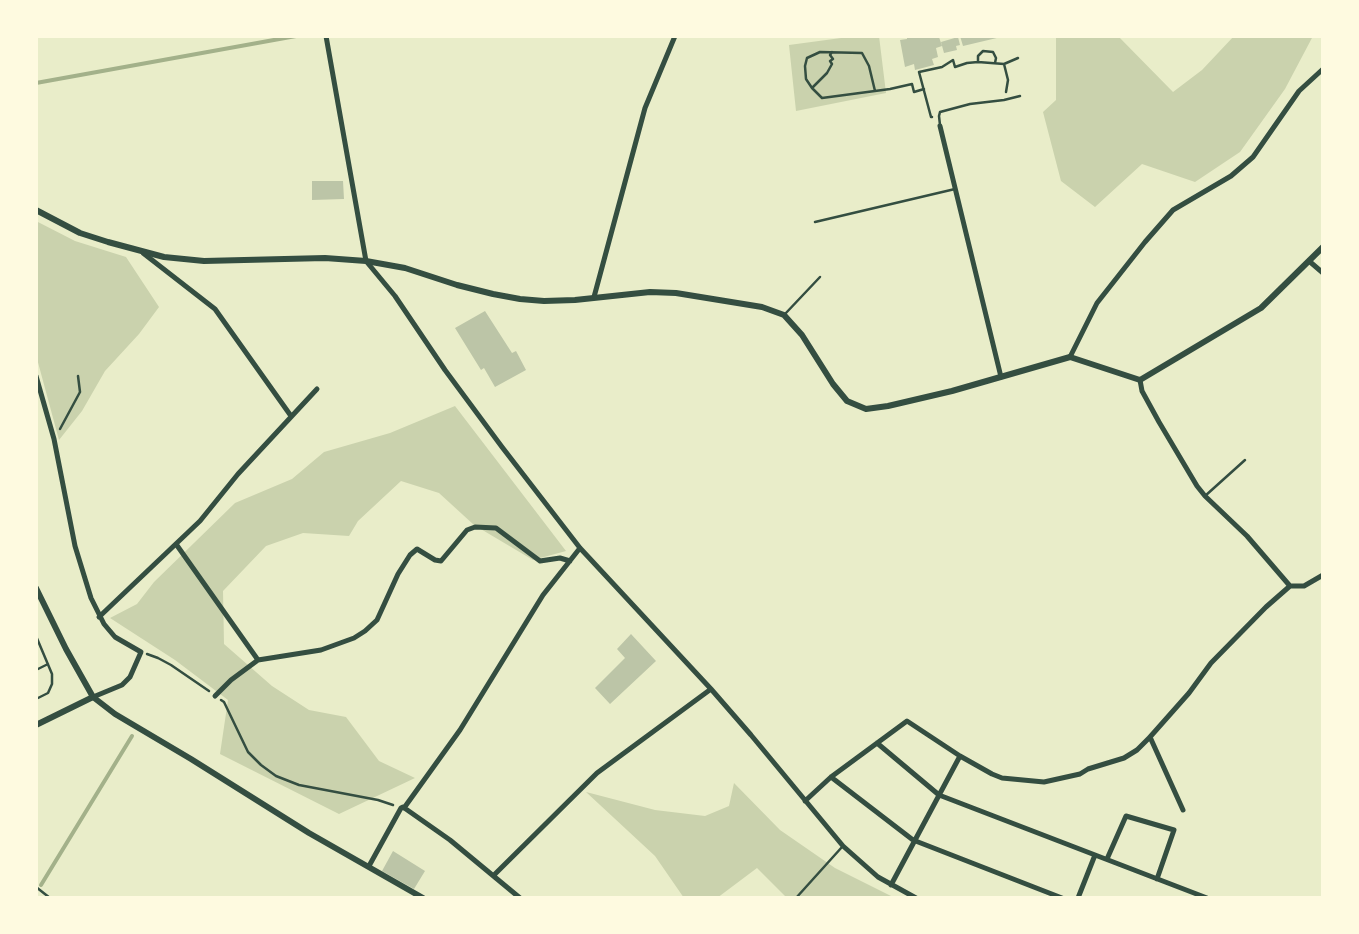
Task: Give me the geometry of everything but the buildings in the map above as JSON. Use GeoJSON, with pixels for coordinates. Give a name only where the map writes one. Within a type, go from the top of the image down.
{"type":"FeatureCollection","features":[{"type":"Feature","properties":{"kind":"street"},"geometry":{"type":"LineString","coordinates":[[594,297],[645,108],[676,36]]}},
{"type":"Feature","properties":{"kind":"street"},"geometry":{"type":"LineString","coordinates":[[326,38],[366,261],[395,296],[445,370],[580,548],[711,689],[843,846],[878,877],[916,898]]}},
{"type":"Feature","properties":{"kind":"street"},"geometry":{"type":"LineString","coordinates":[[1070,357],[1097,303],[1173,210],[1231,176],[1253,156],[1299,91],[1323,69]]}},
{"type":"Feature","properties":{"kind":"street"},"geometry":{"type":"LineString","coordinates":[[940,126],[1001,377]]}},
{"type":"Feature","properties":{"kind":"street"},"geometry":{"type":"LineString","coordinates":[[36,210],[80,232],[164,257],[204,261],[324,258],[366,261],[405,268],[457,285],[520,299],[544,301],[650,292],[676,293],[762,307],[784,315],[802,335],[833,384],[847,401],[866,409],[888,406],[952,391],[1070,357],[1140,380],[1261,308],[1323,247]]}},
{"type":"Feature","properties":{"kind":"street"},"geometry":{"type":"LineString","coordinates":[[142,252],[215,308],[291,416]]}},
{"type":"Feature","properties":{"kind":"street"},"geometry":{"type":"LineString","coordinates":[[1309,261],[1323,273]]}},
{"type":"Feature","properties":{"kind":"street"},"geometry":{"type":"LineString","coordinates":[[36,376],[54,438],[75,546],[86,584],[99,617],[115,637],[141,652],[130,676],[122,685],[92,697],[36,725]]}},
{"type":"Feature","properties":{"kind":"street"},"geometry":{"type":"LineString","coordinates":[[1140,380],[1142,391],[1158,422],[1197,486],[1247,536],[1290,586]]}},
{"type":"Feature","properties":{"kind":"street"},"geometry":{"type":"LineString","coordinates":[[99,617],[200,521],[238,474],[317,389]]}},
{"type":"Feature","properties":{"kind":"street"},"geometry":{"type":"LineString","coordinates":[[215,696],[231,680],[258,660],[321,650],[354,638],[365,631],[377,620],[398,574],[410,555],[418,549],[435,560],[441,561],[467,530],[475,527],[496,528],[540,561],[560,558],[570,561]]}},
{"type":"Feature","properties":{"kind":"street"},"geometry":{"type":"LineString","coordinates":[[176,544],[258,660]]}},
{"type":"Feature","properties":{"kind":"street"},"geometry":{"type":"LineString","coordinates":[[368,866],[402,808],[460,730],[543,595],[580,548]]}},
{"type":"Feature","properties":{"kind":"street"},"geometry":{"type":"LineString","coordinates":[[805,801],[832,777],[907,721],[960,756],[997,776],[1044,782],[1080,774],[1088,769],[1124,758],[1137,750],[1150,737],[1189,693],[1212,663],[1290,586],[1304,586],[1323,576]]}},
{"type":"Feature","properties":{"kind":"street"},"geometry":{"type":"LineString","coordinates":[[36,588],[92,697],[115,714],[309,833],[423,898]]}},
{"type":"Feature","properties":{"kind":"street"},"geometry":{"type":"LineString","coordinates":[[494,875],[597,773],[711,689]]}},
{"type":"Feature","properties":{"kind":"street"},"geometry":{"type":"LineString","coordinates":[[1150,737],[1183,810]]}},
{"type":"Feature","properties":{"kind":"street"},"geometry":{"type":"LineString","coordinates":[[877,744],[939,795],[1207,898]]}},
{"type":"Feature","properties":{"kind":"street"},"geometry":{"type":"LineString","coordinates":[[891,885],[913,840],[960,756]]}},
{"type":"Feature","properties":{"kind":"street"},"geometry":{"type":"LineString","coordinates":[[832,777],[913,840],[1062,898]]}},
{"type":"Feature","properties":{"kind":"street"},"geometry":{"type":"LineString","coordinates":[[402,808],[494,875],[520,898]]}},
{"type":"Feature","properties":{"kind":"street"},"geometry":{"type":"LineString","coordinates":[[1107,859],[1126,816],[1174,830],[1157,879]]}},
{"type":"Feature","properties":{"kind":"street"},"geometry":{"type":"LineString","coordinates":[[1078,898],[1095,855]]}},
{"type":"Feature","properties":{"kind":"lane"},"geometry":{"type":"LineString","coordinates":[[940,126],[938,116],[940,112],[970,104],[1020,96]]}},
{"type":"Feature","properties":{"kind":"lane"},"geometry":{"type":"LineString","coordinates":[[815,222],[956,188]]}},
{"type":"Feature","properties":{"kind":"lane"},"geometry":{"type":"LineString","coordinates":[[784,315],[820,277]]}},
{"type":"Feature","properties":{"kind":"lane"},"geometry":{"type":"LineString","coordinates":[[1205,496],[1246,460]]}},
{"type":"Feature","properties":{"kind":"lane"},"geometry":{"type":"LineString","coordinates":[[36,636],[52,674],[52,684],[48,693],[36,699]]}},
{"type":"Feature","properties":{"kind":"lane"},"geometry":{"type":"LineString","coordinates":[[36,670],[49,664]]}},
{"type":"Feature","properties":{"kind":"lane"},"geometry":{"type":"LineString","coordinates":[[796,898],[843,846]]}},
{"type":"Feature","properties":{"kind":"path"},"geometry":{"type":"LineString","coordinates":[[978,62],[978,56],[984,51],[993,52],[996,58],[994,63]]}},
{"type":"Feature","properties":{"kind":"path"},"geometry":{"type":"LineString","coordinates":[[875,91],[869,66],[862,52],[820,52],[807,58],[805,66],[806,79],[822,98],[875,91],[912,84],[914,92],[924,89]]}},
{"type":"Feature","properties":{"kind":"path"},"geometry":{"type":"LineString","coordinates":[[812,88],[827,73],[832,64],[830,61],[833,59],[830,55],[832,52]]}},
{"type":"Feature","properties":{"kind":"path"},"geometry":{"type":"LineString","coordinates":[[938,116],[931,117],[919,71],[942,67],[953,60],[955,67],[978,62],[1004,64],[1018,58]]}},
{"type":"Feature","properties":{"kind":"path"},"geometry":{"type":"LineString","coordinates":[[1004,64],[1008,80],[1004,100]]}},
{"type":"Feature","properties":{"kind":"path"},"geometry":{"type":"LineString","coordinates":[[54,438],[80,392],[78,376]]}},
{"type":"Feature","properties":{"kind":"path"},"geometry":{"type":"LineString","coordinates":[[141,652],[158,658],[224,702],[248,752],[276,776],[299,785],[378,800],[402,808]]}},
{"type":"Feature","properties":{"kind":"path"},"geometry":{"type":"LineString","coordinates":[[36,887],[50,898]]}},
{"type":"Feature","properties":{"kind":"green space"},"geometry":{"type":"Polygon","coordinates":[[[856,36],[879,36],[886,93],[796,111],[789,45],[856,36]]]}},
{"type":"Feature","properties":{"kind":"green space"},"geometry":{"type":"Polygon","coordinates":[[[1056,36],[1118,36],[1173,92],[1202,70],[1234,36],[1313,36],[1285,89],[1240,152],[1195,182],[1142,164],[1095,207],[1061,181],[1043,112],[1056,100],[1056,36]]]}},
{"type":"Feature","properties":{"kind":"green space"},"geometry":{"type":"Polygon","coordinates":[[[36,221],[75,241],[126,257],[159,307],[139,334],[105,371],[82,411],[59,440],[36,355],[36,221]]]}},
{"type":"Feature","properties":{"kind":"green space"},"geometry":{"type":"Polygon","coordinates":[[[455,406],[566,551],[533,560],[474,525],[439,493],[401,481],[358,521],[349,536],[303,533],[266,546],[223,591],[224,644],[272,686],[309,710],[346,717],[379,761],[415,778],[339,814],[220,754],[228,700],[175,660],[110,618],[137,604],[154,582],[235,503],[292,479],[324,452],[390,433],[455,406]]]}},
{"type":"Feature","properties":{"kind":"green space"},"geometry":{"type":"Polygon","coordinates":[[[734,783],[780,830],[835,868],[895,898],[787,898],[757,868],[717,898],[684,898],[655,856],[586,792],[655,810],[705,816],[729,806],[734,783]]]}},
{"type":"Feature","properties":{"kind":"waterway"},"geometry":{"type":"LineString","coordinates":[[36,83],[296,36]]}},
{"type":"Feature","properties":{"kind":"waterway"},"geometry":{"type":"LineString","coordinates":[[41,885],[132,736]]}}]}
